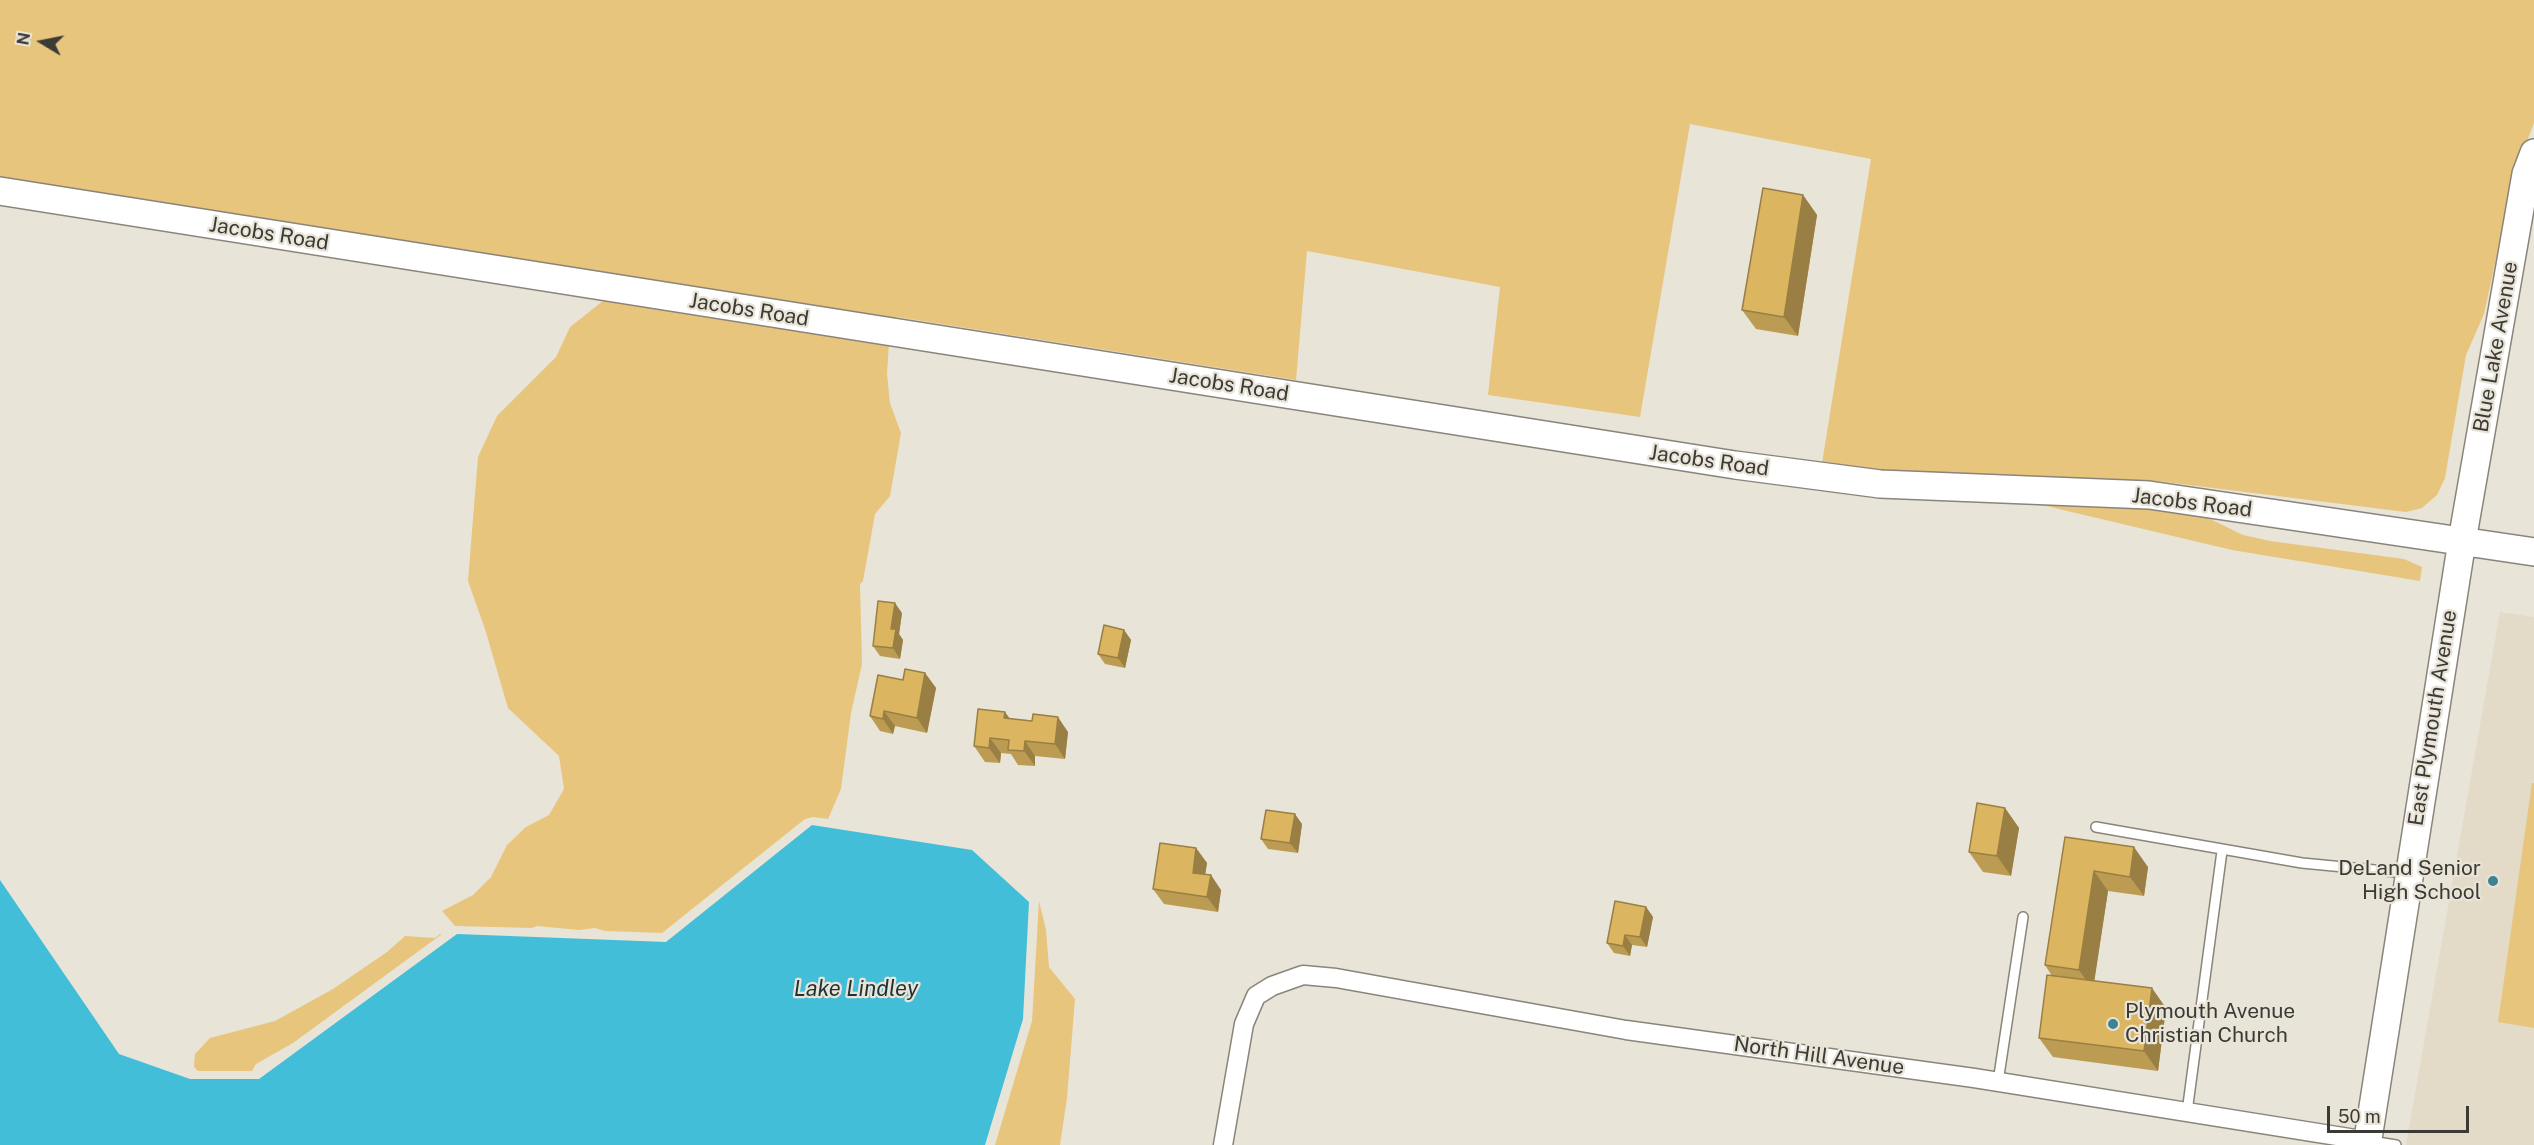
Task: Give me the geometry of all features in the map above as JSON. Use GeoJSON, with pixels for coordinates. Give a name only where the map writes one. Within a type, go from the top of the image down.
{"type":"FeatureCollection","features":[{"type":"Feature","properties":{"kind":"street","name":"Blue Lake Avenue"},"geometry":{"type":"LineString","coordinates":[[2462,541],[2526,174],[2534,153]]}},
{"type":"Feature","properties":{"kind":"street","name":"Jacobs Road"},"geometry":{"type":"LineString","coordinates":[[0,191],[1735,465],[1880,484],[2150,495],[2462,541]]}},
{"type":"Feature","properties":{"kind":"street"},"geometry":{"type":"LineString","coordinates":[[2462,541],[2534,552]]}},
{"type":"Feature","properties":{"kind":"street","name":"East Plymouth Avenue"},"geometry":{"type":"LineString","coordinates":[[2368,1143],[2462,541]]}},
{"type":"Feature","properties":{"kind":"street","name":"North Hill Avenue"},"geometry":{"type":"LineString","coordinates":[[1224,1145],[1244,1024],[1256,996],[1272,986],[1303,975],[1336,978],[1626,1030],[1998,1082],[2368,1143]]}},
{"type":"Feature","properties":{"kind":"lane"},"geometry":{"type":"LineString","coordinates":[[2096,827],[2222,851],[2301,863],[2409,873]]}},
{"type":"Feature","properties":{"kind":"lane"},"geometry":{"type":"LineString","coordinates":[[2187,1112],[2222,851]]}},
{"type":"Feature","properties":{"kind":"lane"},"geometry":{"type":"LineString","coordinates":[[1998,1082],[2023,917]]}},
{"type":"Feature","properties":{"kind":"lane"},"geometry":{"type":"LineString","coordinates":[[2368,1143],[2396,1145]]}},
{"type":"Feature","properties":{"kind":"shaded area"},"geometry":{"type":"Polygon","coordinates":[[[0,0],[2534,0],[2534,123],[2515,172],[2484,314],[2466,355],[2445,478],[2437,495],[2422,508],[2406,512],[2157,481],[1889,475],[1822,463],[1871,159],[1690,124],[1640,417],[1488,395],[1500,287],[1307,251],[1296,380],[897,317],[894,323],[0,182],[0,0]]]}},
{"type":"Feature","properties":{"kind":"shaded area"},"geometry":{"type":"Polygon","coordinates":[[[608,297],[889,342],[887,374],[890,403],[901,433],[890,496],[875,514],[863,581],[860,584],[862,664],[851,713],[841,789],[828,819],[813,817],[805,819],[662,933],[537,926],[532,928],[455,926],[442,911],[473,895],[491,877],[507,845],[526,827],[549,815],[564,789],[559,756],[508,708],[468,581],[478,457],[497,416],[556,357],[570,327],[608,297]]]}},
{"type":"Feature","properties":{"kind":"shaded area"},"geometry":{"type":"Polygon","coordinates":[[[2042,505],[2148,509],[2206,517],[2243,535],[2270,541],[2404,559],[2422,567],[2420,581],[2232,550],[2042,505]]]}},
{"type":"Feature","properties":{"kind":"shaded area","name":"DeLand Senior High School"},"geometry":{"type":"Polygon","coordinates":[[[2500,612],[2534,617],[2534,1145],[2406,1145],[2500,612]]]}},
{"type":"Feature","properties":{"kind":"shaded area"},"geometry":{"type":"Polygon","coordinates":[[[2532,783],[2534,783],[2534,1028],[2498,1022],[2532,783]]]}},
{"type":"Feature","properties":{"kind":"shaded area"},"geometry":{"type":"Polygon","coordinates":[[[1039,901],[1046,930],[1049,967],[1075,999],[1067,1098],[1060,1145],[995,1145],[1032,1021],[1039,901]]]}},
{"type":"Feature","properties":{"kind":"shaded area"},"geometry":{"type":"Polygon","coordinates":[[[442,934],[293,1043],[256,1064],[252,1071],[198,1071],[194,1067],[195,1054],[210,1038],[275,1021],[333,989],[387,952],[405,936],[435,938],[442,934]]]}},
{"type":"Feature","properties":{"kind":"water","name":"Lake Lindley"},"geometry":{"type":"Polygon","coordinates":[[[812,825],[972,850],[1029,902],[1023,1019],[985,1145],[0,1145],[0,880],[119,1054],[190,1079],[259,1079],[457,934],[666,942],[812,825]]]}},
{"type":"Feature","properties":{"kind":"building"},"geometry":{"type":"Polygon","coordinates":[[[1763,188],[1803,195],[1784,317],[1742,310],[1763,188]]]}},
{"type":"Feature","properties":{"kind":"building"},"geometry":{"type":"Polygon","coordinates":[[[878,601],[895,603],[891,629],[896,629],[893,648],[873,646],[878,601]]]}},
{"type":"Feature","properties":{"kind":"building"},"geometry":{"type":"Polygon","coordinates":[[[1104,625],[1124,630],[1118,658],[1098,654],[1104,625]]]}},
{"type":"Feature","properties":{"kind":"building"},"geometry":{"type":"Polygon","coordinates":[[[905,669],[925,673],[917,718],[884,711],[883,719],[870,716],[878,675],[903,680],[905,669]]]}},
{"type":"Feature","properties":{"kind":"building"},"geometry":{"type":"Polygon","coordinates":[[[978,709],[1005,712],[1004,718],[1032,721],[1033,714],[1058,717],[1055,744],[1025,741],[1024,751],[1008,750],[1009,740],[990,738],[989,748],[974,746],[978,709]]]}},
{"type":"Feature","properties":{"kind":"building"},"geometry":{"type":"Polygon","coordinates":[[[1977,803],[2005,808],[1997,856],[1969,852],[1977,803]]]}},
{"type":"Feature","properties":{"kind":"building"},"geometry":{"type":"Polygon","coordinates":[[[1266,810],[1295,814],[1290,843],[1261,839],[1266,810]]]}},
{"type":"Feature","properties":{"kind":"building"},"geometry":{"type":"Polygon","coordinates":[[[2065,837],[2134,847],[2130,877],[2094,871],[2079,970],[2045,965],[2065,837]]]}},
{"type":"Feature","properties":{"kind":"building"},"geometry":{"type":"Polygon","coordinates":[[[1160,843],[1196,848],[1193,873],[1211,875],[1207,897],[1153,889],[1160,843]]]}},
{"type":"Feature","properties":{"kind":"building"},"geometry":{"type":"Polygon","coordinates":[[[1615,901],[1646,907],[1640,937],[1625,935],[1623,946],[1607,943],[1615,901]]]}},
{"type":"Feature","properties":{"kind":"building"},"geometry":{"type":"Polygon","coordinates":[[[2047,975],[2152,988],[2144,1051],[2039,1038],[2047,975]]]}},
{"type":"Feature","properties":{"kind":"place","name":"DeLand Senior High School"},"geometry":{"type":"Point","coordinates":[2493,881]}},
{"type":"Feature","properties":{"kind":"place","name":"Plymouth Avenue Christian Church"},"geometry":{"type":"Point","coordinates":[2113,1024]}}]}
